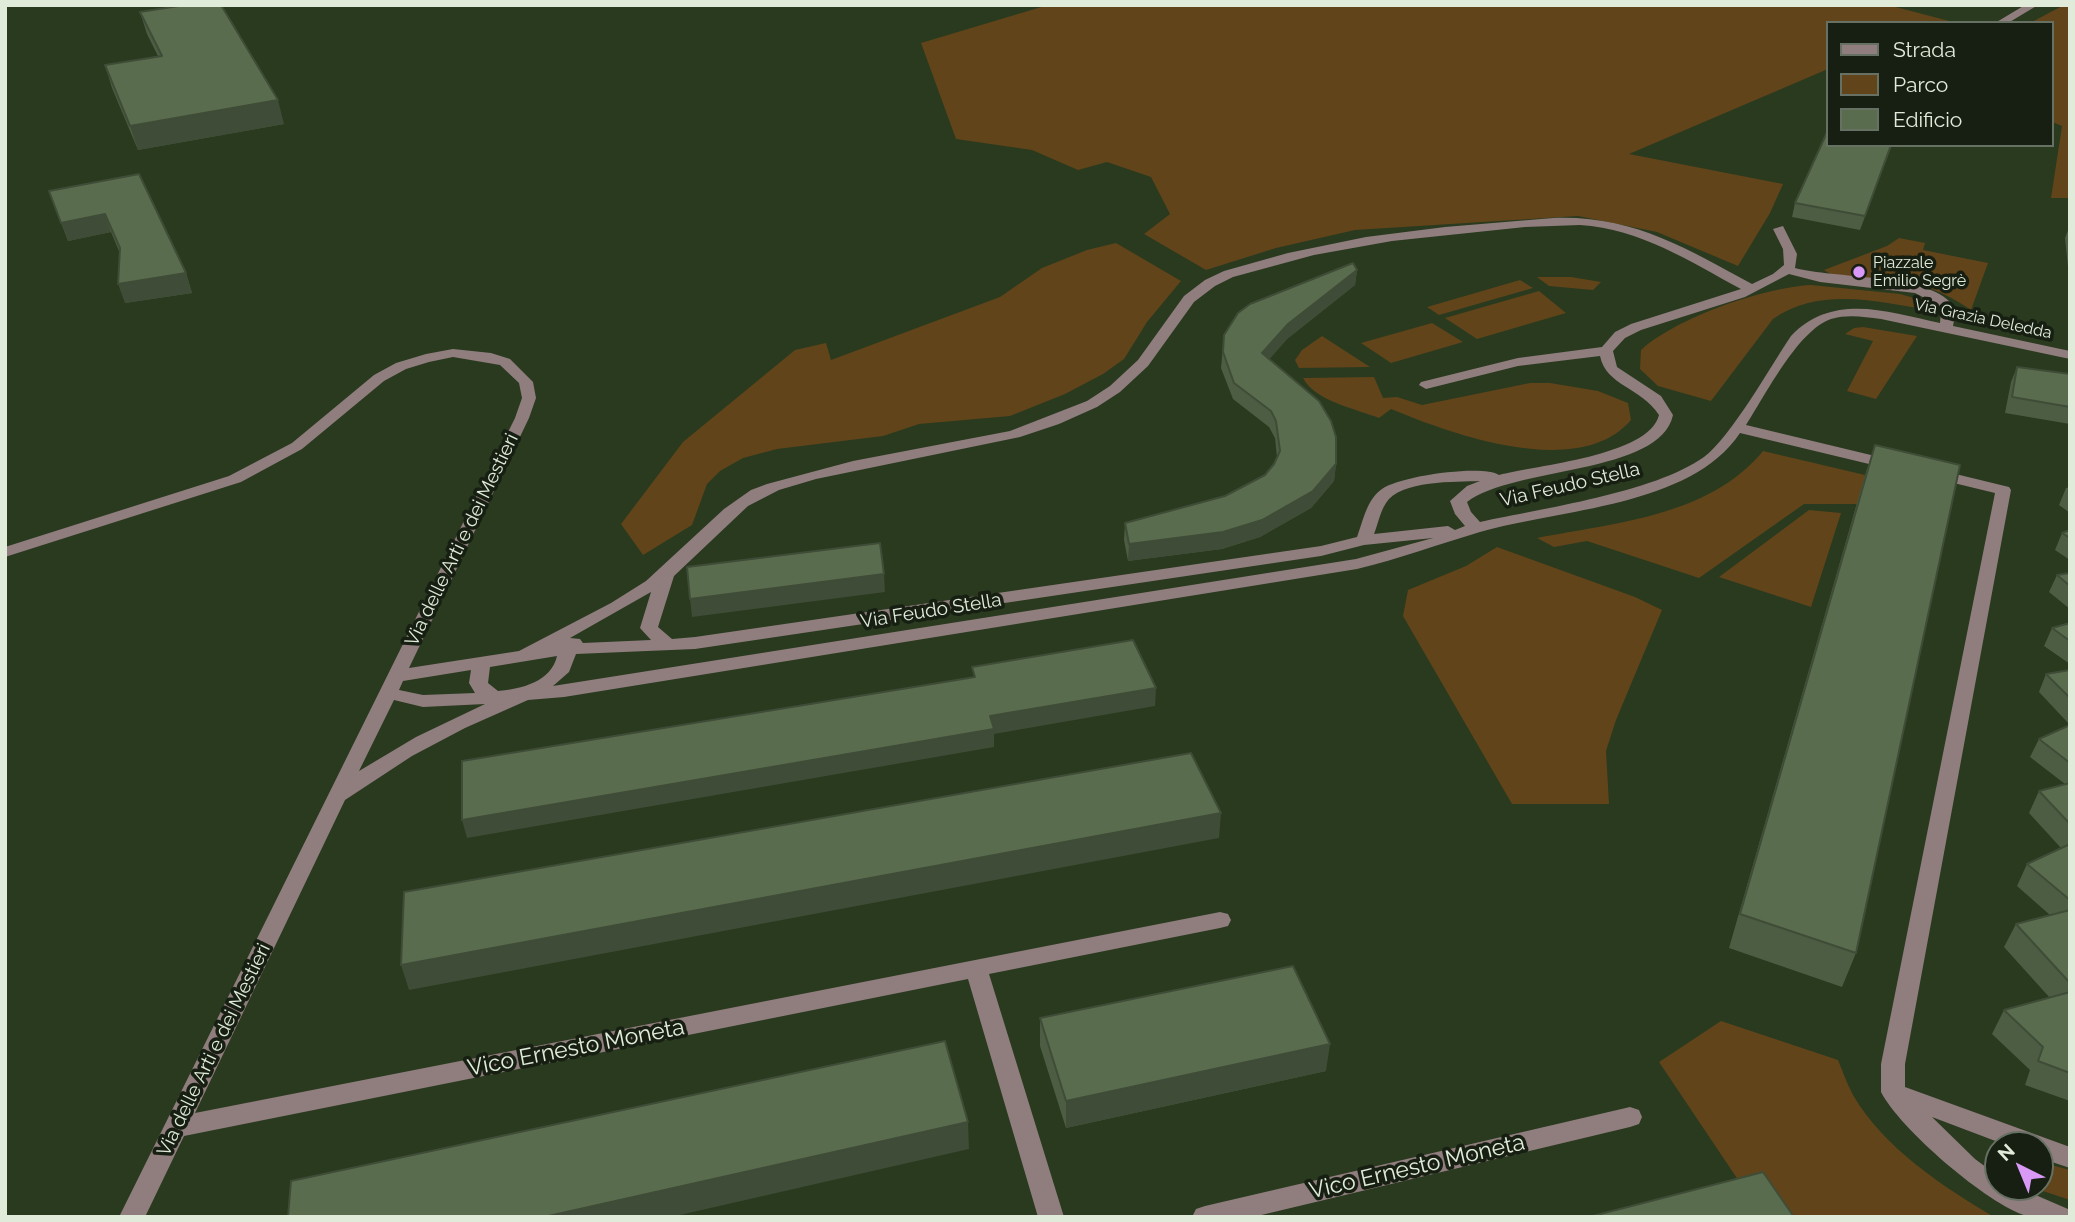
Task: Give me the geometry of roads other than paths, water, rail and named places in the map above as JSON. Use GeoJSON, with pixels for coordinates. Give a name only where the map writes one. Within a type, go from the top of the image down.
{"type":"FeatureCollection","features":[{"type":"Feature","properties":{"kind":"street"},"geometry":{"type":"LineString","coordinates":[[2004,21],[2033,5]]}},
{"type":"Feature","properties":{"kind":"street"},"geometry":{"type":"LineString","coordinates":[[525,655],[612,607],[666,573],[740,502],[772,487],[817,475],[987,442],[1057,420],[1094,403],[1127,379],[1150,354],[1182,304],[1210,283],[1241,269],[1369,240],[1453,229],[1581,221],[1608,224],[1665,241],[1751,289]]}},
{"type":"Feature","properties":{"kind":"street"},"geometry":{"type":"LineString","coordinates":[[1779,229],[1789,248],[1791,262],[1788,270]]}},
{"type":"Feature","properties":{"kind":"street"},"geometry":{"type":"LineString","coordinates":[[1426,385],[1518,362],[1606,351],[1620,335],[1636,327],[1751,289],[1788,270],[1822,279],[1906,288],[1931,295],[1945,303],[1950,313],[1946,327]]}},
{"type":"Feature","properties":{"kind":"street","name":"Via Grazia Deledda"},"geometry":{"type":"LineString","coordinates":[[1737,428],[1796,339],[1809,325],[1828,316],[1851,312],[1946,327],[2070,355]]}},
{"type":"Feature","properties":{"kind":"street"},"geometry":{"type":"LineString","coordinates":[[1476,528],[1463,514],[1458,501],[1468,490],[1523,475],[1605,459],[1637,447],[1661,431],[1666,415],[1656,399],[1610,369],[1606,351]]}},
{"type":"Feature","properties":{"kind":"street","name":"Via delle Arti e dei Mestieri"},"geometry":{"type":"LineString","coordinates":[[5,552],[195,494],[257,469],[297,446],[379,378],[401,366],[453,353],[491,357],[518,371],[526,382],[529,398],[132,1217]]}},
{"type":"Feature","properties":{"kind":"street"},"geometry":{"type":"LineString","coordinates":[[1737,428],[2003,490],[1893,1065],[1893,1092],[1965,1169],[2022,1204],[2059,1217]]}},
{"type":"Feature","properties":{"kind":"street","name":"Via Feudo Stella"},"geometry":{"type":"LineString","coordinates":[[391,685],[423,701],[564,691],[1357,564],[1476,528],[1644,491],[1709,460],[1737,428]]}},
{"type":"Feature","properties":{"kind":"street"},"geometry":{"type":"LineString","coordinates":[[1364,540],[1381,497],[1396,487],[1439,478],[1523,475]]}},
{"type":"Feature","properties":{"kind":"street","name":"Via Feudo Stella"},"geometry":{"type":"LineString","coordinates":[[391,685],[484,661],[525,655],[567,649],[709,641],[1321,551],[1364,540],[1476,528]]}},
{"type":"Feature","properties":{"kind":"street"},"geometry":{"type":"LineString","coordinates":[[666,573],[649,628],[667,644]]}},
{"type":"Feature","properties":{"kind":"street"},"geometry":{"type":"LineString","coordinates":[[336,799],[371,772],[425,740],[527,694],[556,675],[567,660],[567,649],[612,607]]}},
{"type":"Feature","properties":{"kind":"street"},"geometry":{"type":"LineString","coordinates":[[484,661],[477,674],[477,685],[482,691],[496,697]]}},
{"type":"Feature","properties":{"kind":"street","name":"Vico Ernesto Moneta"},"geometry":{"type":"LineString","coordinates":[[176,1128],[1220,920]]}},
{"type":"Feature","properties":{"kind":"street"},"geometry":{"type":"LineString","coordinates":[[976,969],[1051,1217]]}},
{"type":"Feature","properties":{"kind":"street"},"geometry":{"type":"LineString","coordinates":[[1893,1092],[1997,1131]]}},
{"type":"Feature","properties":{"kind":"street","name":"Vico Ernesto Moneta"},"geometry":{"type":"LineString","coordinates":[[1205,1217],[1630,1117]]}},
{"type":"Feature","properties":{"kind":"place","name":"Piazzale Emilio Segrè"},"geometry":{"type":"Point","coordinates":[1859,272]}}]}
